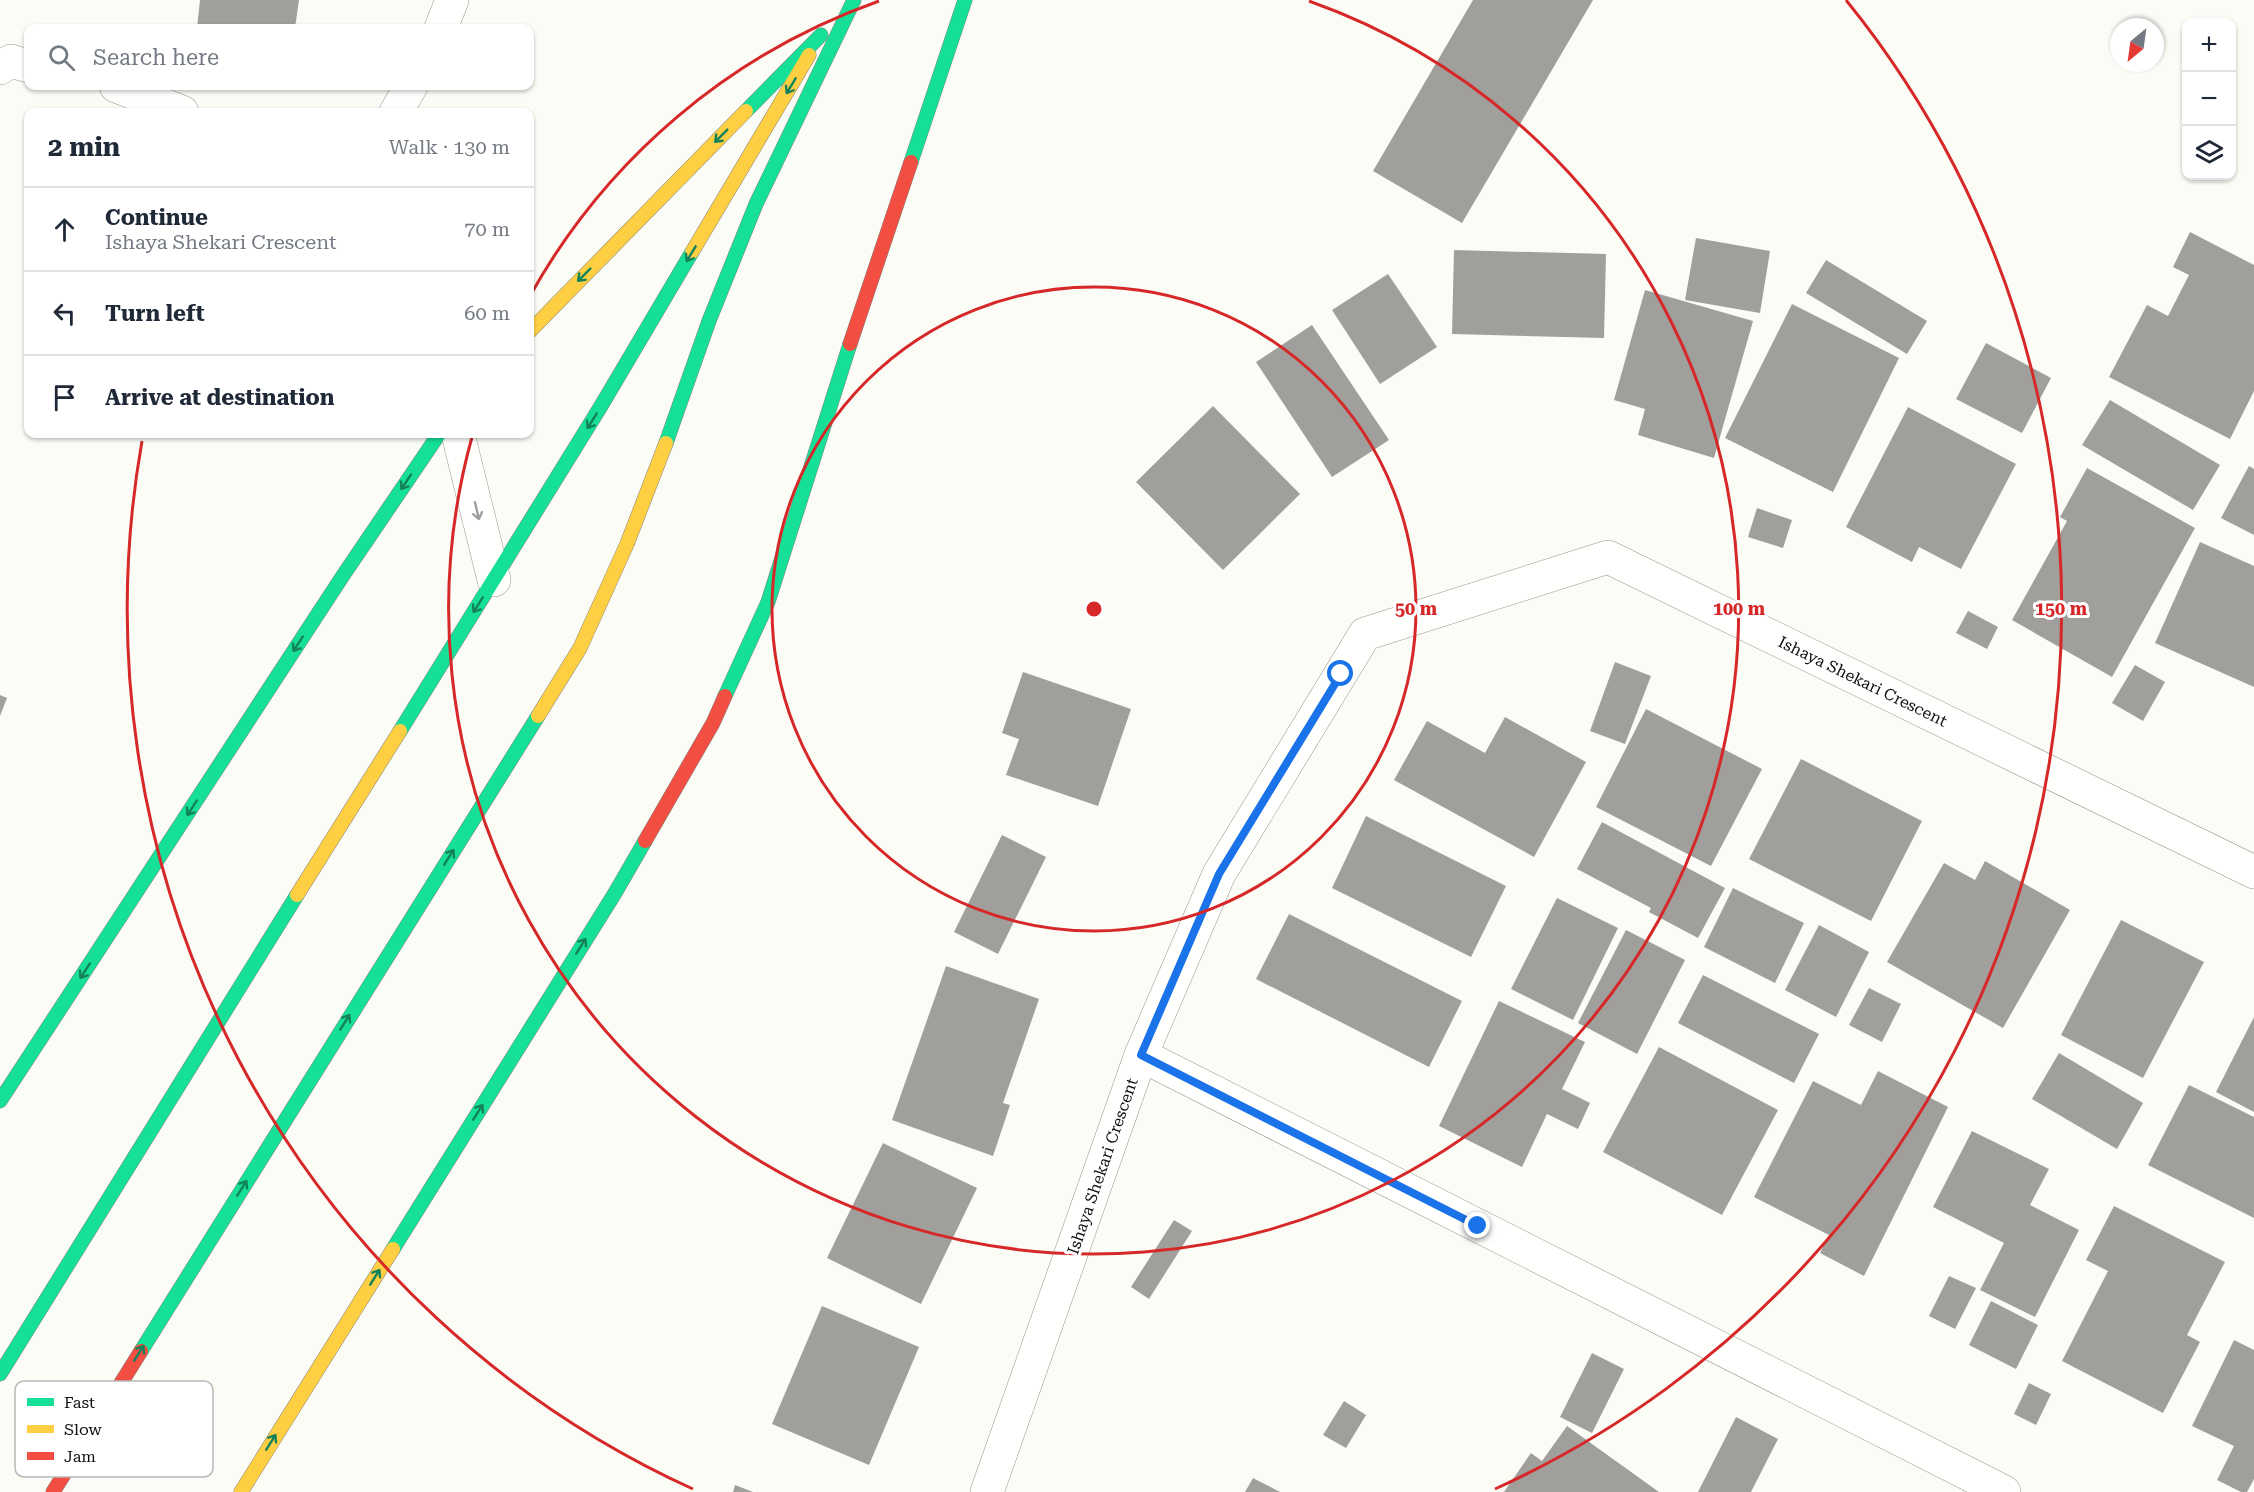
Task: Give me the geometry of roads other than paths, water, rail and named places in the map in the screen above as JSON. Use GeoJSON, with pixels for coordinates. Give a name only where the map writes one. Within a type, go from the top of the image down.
{"type":"FeatureCollection","features":[{"type":"Feature","properties":{"kind":"main road"},"geometry":{"type":"LineString","coordinates":[[0,1374],[601,406],[843,0]]}},
{"type":"Feature","properties":{"kind":"main road"},"geometry":{"type":"LineString","coordinates":[[122,1381],[580,648],[627,544],[666,444],[709,321],[756,204],[854,0]]}},
{"type":"Feature","properties":{"kind":"main road"},"geometry":{"type":"LineString","coordinates":[[240,1492],[615,893],[713,723],[768,602],[832,396],[965,0]]}},
{"type":"Feature","properties":{"kind":"main road"},"geometry":{"type":"LineString","coordinates":[[534,327],[821,35]]}},
{"type":"Feature","properties":{"kind":"main road"},"geometry":{"type":"LineString","coordinates":[[0,1101],[336,587],[436,438]]}},
{"type":"Feature","properties":{"kind":"main road"},"geometry":{"type":"LineString","coordinates":[[53,1492],[62,1477]]}},
{"type":"Feature","properties":{"kind":"street"},"geometry":{"type":"LineString","coordinates":[[443,24],[452,0]]}},
{"type":"Feature","properties":{"kind":"street"},"geometry":{"type":"LineString","coordinates":[[0,68],[10,62],[24,65]]}},
{"type":"Feature","properties":{"kind":"street"},"geometry":{"type":"LineString","coordinates":[[126,90],[172,108]]}},
{"type":"Feature","properties":{"kind":"street"},"geometry":{"type":"LineString","coordinates":[[398,108],[409,90]]}},
{"type":"Feature","properties":{"kind":"street"},"geometry":{"type":"LineString","coordinates":[[459,438],[494,580]]}},
{"type":"Feature","properties":{"kind":"street","name":"Ishaya Shekari Crescent"},"geometry":{"type":"LineString","coordinates":[[987,1492],[1141,1055],[1219,874],[1365,634],[1608,557],[2254,872]]}},
{"type":"Feature","properties":{"kind":"street"},"geometry":{"type":"LineString","coordinates":[[1141,1055],[2004,1492]]}}]}
